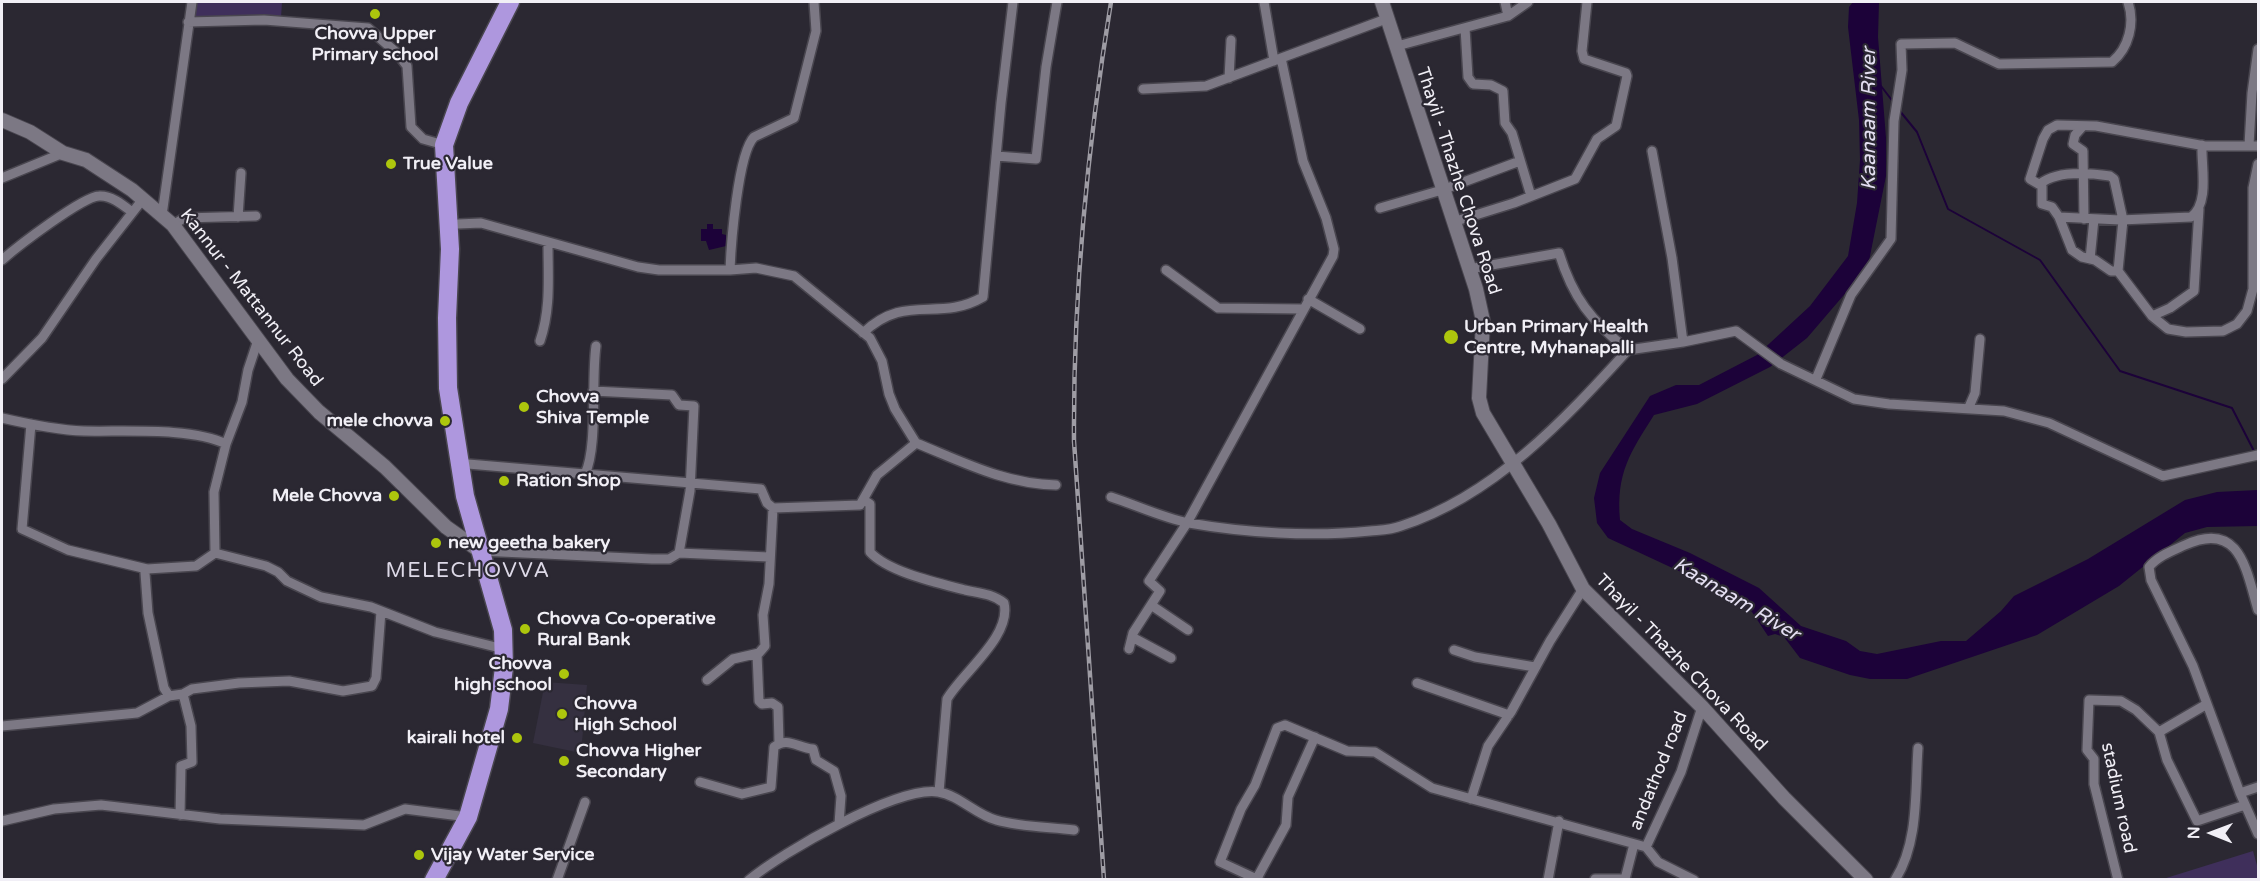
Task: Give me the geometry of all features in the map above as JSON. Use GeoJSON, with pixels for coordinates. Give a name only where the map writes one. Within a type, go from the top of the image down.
{"type":"FeatureCollection","features":[{"type":"Feature","properties":{"kind":"highway"},"geometry":{"type":"LineString","coordinates":[[454,225],[444,145],[459,103],[510,2]]}},
{"type":"Feature","properties":{"kind":"highway"},"geometry":{"type":"LineString","coordinates":[[443,879],[463,845],[482,800],[500,730],[499,709],[504,649],[503,630],[472,518],[448,388],[454,225],[453,158],[458,128],[524,2]]}},
{"type":"Feature","properties":{"kind":"highway"},"geometry":{"type":"LineString","coordinates":[[434,879],[468,817],[499,709]]}},
{"type":"Feature","properties":{"kind":"street"},"geometry":{"type":"LineString","coordinates":[[162,215],[192,2]]}},
{"type":"Feature","properties":{"kind":"street"},"geometry":{"type":"LineString","coordinates":[[730,270],[742,163],[750,141],[754,137],[794,118],[816,31],[814,2]]}},
{"type":"Feature","properties":{"kind":"street"},"geometry":{"type":"LineString","coordinates":[[863,333],[888,314],[918,309],[951,309],[970,304],[983,297],[1013,2]]}},
{"type":"Feature","properties":{"kind":"street"},"geometry":{"type":"LineString","coordinates":[[996,156],[1036,159],[1046,68],[1057,2]]}},
{"type":"Feature","properties":{"kind":"street"},"geometry":{"type":"LineString","coordinates":[[1128,649],[1132,637],[1160,591],[1149,581],[1187,523],[1333,256],[1334,249],[1326,218],[1303,161],[1264,2]]}},
{"type":"Feature","properties":{"kind":"street","name":"Thayil - Thazhe Chova Road"},"geometry":{"type":"LineString","coordinates":[[1382,2],[1469,269],[1483,321],[1479,398],[1483,413],[1514,464],[1583,590],[1702,707],[1784,798],[1866,879]]}},
{"type":"Feature","properties":{"kind":"street"},"geometry":{"type":"LineString","coordinates":[[1505,2],[1508,16]]}},
{"type":"Feature","properties":{"kind":"street"},"geometry":{"type":"LineString","coordinates":[[1397,46],[1508,16],[1528,2]]}},
{"type":"Feature","properties":{"kind":"street"},"geometry":{"type":"LineString","coordinates":[[1454,222],[1575,179],[1597,139],[1616,126],[1627,76],[1626,73],[1584,59],[1582,51],[1587,2]]}},
{"type":"Feature","properties":{"kind":"street"},"geometry":{"type":"LineString","coordinates":[[1816,379],[1851,295],[1890,239],[1895,112],[1902,70],[1901,44],[1955,43],[1999,64],[2112,62],[2127,44],[2130,15],[2128,2]]}},
{"type":"Feature","properties":{"kind":"street"},"geometry":{"type":"LineString","coordinates":[[1143,89],[1206,86],[1386,19]]}},
{"type":"Feature","properties":{"kind":"street"},"geometry":{"type":"LineString","coordinates":[[188,22],[264,20],[368,28],[397,53],[407,66],[411,127],[423,139],[444,145]]}},
{"type":"Feature","properties":{"kind":"street"},"geometry":{"type":"LineString","coordinates":[[1465,28],[1468,76],[1473,84],[1491,85],[1503,91],[1505,123],[1512,133],[1531,196]]}},
{"type":"Feature","properties":{"kind":"street"},"geometry":{"type":"LineString","coordinates":[[1229,78],[1231,40]]}},
{"type":"Feature","properties":{"kind":"street"},"geometry":{"type":"LineString","coordinates":[[2040,184],[2030,179],[2048,130],[2057,125],[2084,126],[2202,145],[2254,145],[2252,93],[2259,49]]}},
{"type":"Feature","properties":{"kind":"street","name":"Kannur - Mattannur Road"},"geometry":{"type":"LineString","coordinates":[[2,120],[30,132],[63,153],[86,160],[143,199],[162,215],[173,225],[287,379],[319,412],[379,462],[446,527],[480,551]]}},
{"type":"Feature","properties":{"kind":"street"},"geometry":{"type":"LineString","coordinates":[[2084,126],[2073,140],[2073,144],[2083,151],[2082,174],[2089,219],[2090,259]]}},
{"type":"Feature","properties":{"kind":"street"},"geometry":{"type":"LineString","coordinates":[[2152,316],[2170,308],[2194,291],[2199,207],[2203,190],[2202,145]]}},
{"type":"Feature","properties":{"kind":"street"},"geometry":{"type":"LineString","coordinates":[[1652,151],[1672,258],[1683,342]]}},
{"type":"Feature","properties":{"kind":"street"},"geometry":{"type":"LineString","coordinates":[[2,178],[63,153]]}},
{"type":"Feature","properties":{"kind":"street"},"geometry":{"type":"LineString","coordinates":[[1380,208],[1442,190],[1520,161]]}},
{"type":"Feature","properties":{"kind":"street"},"geometry":{"type":"LineString","coordinates":[[2040,184],[2046,179],[2082,174],[2110,176],[2114,179],[2123,220],[2118,271],[2152,316],[2168,329],[2186,332],[2223,331],[2237,324],[2247,311],[2254,281],[2253,188],[2259,164]]}},
{"type":"Feature","properties":{"kind":"street"},"geometry":{"type":"LineString","coordinates":[[238,216],[241,173]]}},
{"type":"Feature","properties":{"kind":"street"},"geometry":{"type":"LineString","coordinates":[[2040,184],[2042,204],[2052,207],[2059,217],[2072,250],[2111,271],[2118,271]]}},
{"type":"Feature","properties":{"kind":"street"},"geometry":{"type":"LineString","coordinates":[[2,260],[30,236],[90,197],[110,198],[132,212]]}},
{"type":"Feature","properties":{"kind":"street"},"geometry":{"type":"LineString","coordinates":[[2,379],[42,338],[143,199]]}},
{"type":"Feature","properties":{"kind":"street"},"geometry":{"type":"LineString","coordinates":[[2059,217],[2123,220],[2191,217],[2199,207]]}},
{"type":"Feature","properties":{"kind":"street"},"geometry":{"type":"LineString","coordinates":[[173,225],[184,218],[256,216]]}},
{"type":"Feature","properties":{"kind":"street"},"geometry":{"type":"LineString","coordinates":[[454,225],[481,223],[548,244],[659,270],[756,268],[795,276],[876,346],[889,394],[916,443],[957,462],[1016,482],[1056,485]]}},
{"type":"Feature","properties":{"kind":"street"},"geometry":{"type":"LineString","coordinates":[[540,341],[547,307],[550,275],[548,244]]}},
{"type":"Feature","properties":{"kind":"street"},"geometry":{"type":"LineString","coordinates":[[1469,269],[1559,253],[1567,276],[1586,312],[1628,350]]}},
{"type":"Feature","properties":{"kind":"street"},"geometry":{"type":"LineString","coordinates":[[1166,270],[1218,308],[1302,309]]}},
{"type":"Feature","properties":{"kind":"street"},"geometry":{"type":"LineString","coordinates":[[1308,299],[1360,329]]}},
{"type":"Feature","properties":{"kind":"street"},"geometry":{"type":"LineString","coordinates":[[1111,497],[1187,523],[1326,536],[1399,527],[1440,510],[1514,464],[1590,391],[1628,350],[1736,331],[1781,364],[1854,399],[1889,404],[1969,407],[2004,411],[2049,423],[2163,476],[2255,456]]}},
{"type":"Feature","properties":{"kind":"street"},"geometry":{"type":"LineString","coordinates":[[1969,407],[1975,393],[1980,339]]}},
{"type":"Feature","properties":{"kind":"street"},"geometry":{"type":"LineString","coordinates":[[215,553],[214,492],[226,444],[242,402],[248,370],[258,340]]}},
{"type":"Feature","properties":{"kind":"street"},"geometry":{"type":"LineString","coordinates":[[585,474],[589,465],[596,346]]}},
{"type":"Feature","properties":{"kind":"street"},"geometry":{"type":"LineString","coordinates":[[593,391],[672,395],[679,405],[694,406],[690,482],[679,553]]}},
{"type":"Feature","properties":{"kind":"street"},"geometry":{"type":"LineString","coordinates":[[2,418],[67,430],[169,433],[208,437],[226,444]]}},
{"type":"Feature","properties":{"kind":"street"},"geometry":{"type":"LineString","coordinates":[[31,424],[22,530],[68,550],[147,569],[196,566],[215,553],[266,566],[278,572],[287,581],[321,597],[381,611],[435,632],[504,649]]}},
{"type":"Feature","properties":{"kind":"street"},"geometry":{"type":"LineString","coordinates":[[463,464],[761,489],[767,503],[773,508],[848,507],[860,505],[877,475],[916,443]]}},
{"type":"Feature","properties":{"kind":"street"},"geometry":{"type":"LineString","coordinates":[[864,500],[870,504],[872,511],[870,552],[877,559],[941,583],[996,597],[1004,603],[1005,616],[1000,630],[980,660],[954,687],[947,699],[939,792]]}},
{"type":"Feature","properties":{"kind":"street"},"geometry":{"type":"LineString","coordinates":[[707,680],[733,659],[757,654],[765,646],[763,615],[773,508]]}},
{"type":"Feature","properties":{"kind":"street"},"geometry":{"type":"LineString","coordinates":[[446,527],[465,525],[472,518]]}},
{"type":"Feature","properties":{"kind":"street"},"geometry":{"type":"LineString","coordinates":[[2259,610],[2243,560],[2234,546],[2223,539],[2207,538],[2193,542],[2164,554],[2149,567],[2151,580],[2193,666],[2240,793],[2259,834]]}},
{"type":"Feature","properties":{"kind":"street"},"geometry":{"type":"LineString","coordinates":[[480,551],[652,559],[669,559],[679,553],[769,557]]}},
{"type":"Feature","properties":{"kind":"street"},"geometry":{"type":"LineString","coordinates":[[147,569],[145,587],[150,625],[162,682],[169,696]]}},
{"type":"Feature","properties":{"kind":"street"},"geometry":{"type":"LineString","coordinates":[[1471,799],[1488,746],[1509,715],[1535,667],[1583,590]]}},
{"type":"Feature","properties":{"kind":"street"},"geometry":{"type":"LineString","coordinates":[[1151,605],[1188,630]]}},
{"type":"Feature","properties":{"kind":"street"},"geometry":{"type":"LineString","coordinates":[[2,726],[137,713],[169,696],[183,694],[192,689],[239,683],[289,681],[343,691],[372,686],[376,678],[381,611]]}},
{"type":"Feature","properties":{"kind":"street"},"geometry":{"type":"LineString","coordinates":[[1132,637],[1171,658]]}},
{"type":"Feature","properties":{"kind":"street"},"geometry":{"type":"LineString","coordinates":[[1454,650],[1535,667]]}},
{"type":"Feature","properties":{"kind":"street"},"geometry":{"type":"LineString","coordinates":[[700,782],[742,794],[771,787],[772,752],[779,743],[778,706],[772,703],[762,704],[759,701],[757,654]]}},
{"type":"Feature","properties":{"kind":"street"},"geometry":{"type":"LineString","coordinates":[[1417,683],[1509,715]]}},
{"type":"Feature","properties":{"kind":"street"},"geometry":{"type":"LineString","coordinates":[[180,815],[181,766],[192,762],[193,754],[191,726],[183,694]]}},
{"type":"Feature","properties":{"kind":"street","name":"stadium road"},"geometry":{"type":"LineString","coordinates":[[2118,879],[2094,784],[2094,759],[2087,750],[2089,700],[2121,701],[2136,710],[2159,732]]}},
{"type":"Feature","properties":{"kind":"street"},"geometry":{"type":"LineString","coordinates":[[2207,704],[2159,732],[2167,760],[2197,821],[2245,805]]}},
{"type":"Feature","properties":{"kind":"street","name":"andathod road"},"geometry":{"type":"LineString","coordinates":[[1646,848],[1680,772],[1702,707]]}},
{"type":"Feature","properties":{"kind":"street"},"geometry":{"type":"LineString","coordinates":[[1315,737],[1288,797],[1286,825],[1258,879],[1220,862],[1241,808],[1255,785],[1277,729],[1285,725],[1315,737],[1347,751],[1375,752],[1432,788],[1559,821],[1646,848],[1658,862],[1694,879]]}},
{"type":"Feature","properties":{"kind":"street"},"geometry":{"type":"LineString","coordinates":[[779,743],[790,742],[813,749],[816,760],[834,771],[841,796],[839,824]]}},
{"type":"Feature","properties":{"kind":"street"},"geometry":{"type":"LineString","coordinates":[[1894,879],[1904,866],[1910,844],[1918,748]]}},
{"type":"Feature","properties":{"kind":"street"},"geometry":{"type":"LineString","coordinates":[[2240,793],[2259,787]]}},
{"type":"Feature","properties":{"kind":"street"},"geometry":{"type":"LineString","coordinates":[[749,879],[839,824],[885,803],[924,793],[939,792],[995,820],[1074,830]]}},
{"type":"Feature","properties":{"kind":"street"},"geometry":{"type":"LineString","coordinates":[[557,879],[585,802]]}},
{"type":"Feature","properties":{"kind":"street"},"geometry":{"type":"LineString","coordinates":[[2,821],[54,809],[101,805],[180,815],[364,825],[405,809],[468,817]]}},
{"type":"Feature","properties":{"kind":"street"},"geometry":{"type":"LineString","coordinates":[[1548,879],[1559,821]]}},
{"type":"Feature","properties":{"kind":"street"},"geometry":{"type":"LineString","coordinates":[[1595,879],[1625,879],[1634,844]]}},
{"type":"Feature","properties":{"kind":"shaded area"},"geometry":{"type":"Polygon","coordinates":[[[196,2],[282,2],[281,18],[194,17],[196,2]]]}},
{"type":"Feature","properties":{"kind":"shaded area","name":"Chovva High School"},"geometry":{"type":"Polygon","coordinates":[[[545,682],[587,685],[581,753],[533,743],[545,682]]]}},
{"type":"Feature","properties":{"kind":"shaded area"},"geometry":{"type":"Polygon","coordinates":[[[2253,851],[2258,879],[2163,879],[2253,851]]]}},
{"type":"Feature","properties":{"kind":"water","name":"Kaanaam River"},"geometry":{"type":"Polygon","coordinates":[[[1853,2],[1879,2],[1878,37],[1886,138],[1886,176],[1869,261],[1855,282],[1807,338],[1770,367],[1697,404],[1654,415],[1638,441],[1623,476],[1620,489],[1620,520],[1632,529],[1690,553],[1759,588],[1801,626],[1846,641],[1860,651],[1877,654],[1941,641],[1966,641],[2001,611],[2014,596],[2088,559],[2185,500],[2217,492],[2258,490],[2258,526],[2207,527],[2185,533],[2119,586],[2037,635],[1907,679],[1870,679],[1850,675],[1800,658],[1784,637],[1775,634],[1768,636],[1752,612],[1734,605],[1681,572],[1608,538],[1597,523],[1594,498],[1600,473],[1650,396],[1676,385],[1699,385],[1757,355],[1810,306],[1848,256],[1857,203],[1860,160],[1859,120],[1848,27],[1849,7],[1853,2]]]}},
{"type":"Feature","properties":{"kind":"water"},"geometry":{"type":"Polygon","coordinates":[[[707,224],[713,224],[713,229],[722,229],[722,234],[726,235],[726,246],[709,250],[706,241],[701,241],[701,229],[707,229],[707,224]]]}},
{"type":"Feature","properties":{"kind":"waterway","name":"Kaanaam River"},"geometry":{"type":"LineString","coordinates":[[1881,86],[1894,103]]}},
{"type":"Feature","properties":{"kind":"waterway"},"geometry":{"type":"LineString","coordinates":[[1899,110],[1917,132],[1948,209],[2040,260],[2120,371],[2232,408],[2255,453]]}},
{"type":"Feature","properties":{"kind":"railway"},"geometry":{"type":"LineString","coordinates":[[1104,880],[1074,441],[1074,385],[1079,275],[1088,166],[1111,2]]}},
{"type":"Feature","properties":{"kind":"place","name":"Chovva Upper Primary school"},"geometry":{"type":"Point","coordinates":[375,14]}},
{"type":"Feature","properties":{"kind":"place","name":"True Value"},"geometry":{"type":"Point","coordinates":[391,164]}},
{"type":"Feature","properties":{"kind":"place","name":"Urban Primary Health Centre, Myhanapalli"},"geometry":{"type":"Point","coordinates":[1451,337]}},
{"type":"Feature","properties":{"kind":"place","name":"Chovva Shiva Temple"},"geometry":{"type":"Point","coordinates":[524,407]}},
{"type":"Feature","properties":{"kind":"place","name":"mele chovva"},"geometry":{"type":"Point","coordinates":[445,421]}},
{"type":"Feature","properties":{"kind":"place","name":"Ration Shop"},"geometry":{"type":"Point","coordinates":[504,481]}},
{"type":"Feature","properties":{"kind":"place","name":"Mele Chovva"},"geometry":{"type":"Point","coordinates":[394,496]}},
{"type":"Feature","properties":{"kind":"place","name":"new geetha bakery"},"geometry":{"type":"Point","coordinates":[436,543]}},
{"type":"Feature","properties":{"kind":"place","name":"Chovva Co-operative Rural Bank"},"geometry":{"type":"Point","coordinates":[525,629]}},
{"type":"Feature","properties":{"kind":"place","name":"Chovva high school"},"geometry":{"type":"Point","coordinates":[564,674]}},
{"type":"Feature","properties":{"kind":"place","name":"Chovva High School"},"geometry":{"type":"Point","coordinates":[562,714]}},
{"type":"Feature","properties":{"kind":"place","name":"kairali hotel"},"geometry":{"type":"Point","coordinates":[517,738]}},
{"type":"Feature","properties":{"kind":"place","name":"Chovva Higher Secondary"},"geometry":{"type":"Point","coordinates":[564,761]}},
{"type":"Feature","properties":{"kind":"place","name":"Vijay Water Service"},"geometry":{"type":"Point","coordinates":[419,855]}},
{"type":"Feature","properties":{"kind":"district","name":"MELECHOVVA"},"geometry":{"type":"Point","coordinates":[468,571]}}]}
